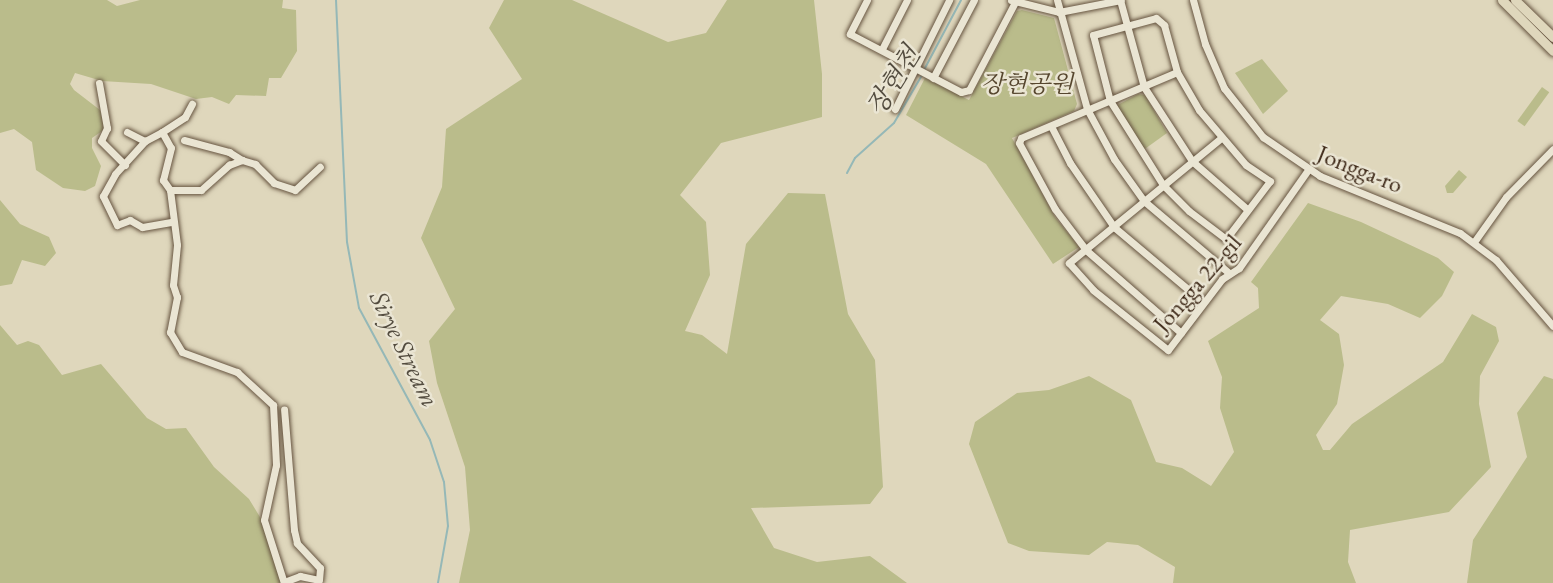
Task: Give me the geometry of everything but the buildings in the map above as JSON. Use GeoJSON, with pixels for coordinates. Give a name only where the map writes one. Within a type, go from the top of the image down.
{"type":"FeatureCollection","features":[{"type":"Feature","properties":{"kind":"main road"},"geometry":{"type":"LineString","coordinates":[[1502,0],[1553,51]]}},
{"type":"Feature","properties":{"kind":"main road"},"geometry":{"type":"LineString","coordinates":[[1515,0],[1553,37]]}},
{"type":"Feature","properties":{"kind":"street"},"geometry":{"type":"LineString","coordinates":[[867,0],[850,34],[961,92],[969,90],[1013,1],[1059,12],[1121,0],[1144,87],[1192,161],[1248,210]]}},
{"type":"Feature","properties":{"kind":"street"},"geometry":{"type":"LineString","coordinates":[[882,49],[907,0]]}},
{"type":"Feature","properties":{"kind":"street"},"geometry":{"type":"LineString","coordinates":[[895,109],[948,0]]}},
{"type":"Feature","properties":{"kind":"street"},"geometry":{"type":"LineString","coordinates":[[932,77],[974,0]]}},
{"type":"Feature","properties":{"kind":"street"},"geometry":{"type":"LineString","coordinates":[[1057,0],[1087,109],[1114,159],[1144,201],[1229,273]]}},
{"type":"Feature","properties":{"kind":"street","name":"Jongga-ro"},"geometry":{"type":"LineString","coordinates":[[1192,0],[1209,54],[1237,107],[1263,137],[1308,170],[1426,216],[1474,242],[1508,271],[1553,326]]}},
{"type":"Feature","properties":{"kind":"street"},"geometry":{"type":"LineString","coordinates":[[1156,18],[1164,25],[1177,72],[1221,138],[1246,165],[1270,181],[1226,239],[1189,211],[1163,185],[1110,101],[1093,35],[1126,26],[1156,18]]}},
{"type":"Feature","properties":{"kind":"street"},"geometry":{"type":"LineString","coordinates":[[1177,72],[1021,138],[1019,143],[1055,209],[1086,250],[1181,333]]}},
{"type":"Feature","properties":{"kind":"street"},"geometry":{"type":"LineString","coordinates":[[99,83],[107,128],[102,141],[125,165]]}},
{"type":"Feature","properties":{"kind":"street"},"geometry":{"type":"LineString","coordinates":[[172,222],[142,227],[131,220],[117,225],[103,195],[145,141],[185,117],[192,104]]}},
{"type":"Feature","properties":{"kind":"street"},"geometry":{"type":"LineString","coordinates":[[1051,126],[1070,163],[1114,227],[1203,302]]}},
{"type":"Feature","properties":{"kind":"street"},"geometry":{"type":"LineString","coordinates":[[127,132],[145,141]]}},
{"type":"Feature","properties":{"kind":"street"},"geometry":{"type":"LineString","coordinates":[[162,132],[171,148],[163,180],[170,190],[177,297],[170,332],[175,345],[193,358],[215,361],[225,371],[237,372],[273,405],[276,465],[264,520],[284,583],[300,576],[319,580],[320,568],[297,544],[294,530],[284,409]]}},
{"type":"Feature","properties":{"kind":"street"},"geometry":{"type":"LineString","coordinates":[[1086,250],[1221,138]]}},
{"type":"Feature","properties":{"kind":"street"},"geometry":{"type":"LineString","coordinates":[[184,140],[229,152],[255,164],[274,183],[295,190],[320,167]]}},
{"type":"Feature","properties":{"kind":"street"},"geometry":{"type":"LineString","coordinates":[[1474,242],[1506,197],[1553,149]]}},
{"type":"Feature","properties":{"kind":"street"},"geometry":{"type":"LineString","coordinates":[[170,190],[201,190],[229,165],[242,160]]}},
{"type":"Feature","properties":{"kind":"street","name":"Jongga 22-gil"},"geometry":{"type":"LineString","coordinates":[[1086,250],[1069,263],[1093,289],[1168,350],[1203,302],[1229,273],[1239,268],[1308,170]]}},
{"type":"Feature","properties":{"kind":"green space"},"geometry":{"type":"Polygon","coordinates":[[[0,0],[107,0],[117,6],[140,0],[283,0],[282,8],[296,10],[297,51],[281,78],[269,78],[266,96],[236,95],[229,104],[212,97],[196,99],[151,84],[102,81],[75,73],[70,84],[100,110],[105,129],[92,138],[92,148],[101,166],[95,186],[85,191],[63,188],[36,170],[32,142],[14,129],[0,133],[0,0]]]}},
{"type":"Feature","properties":{"kind":"green space"},"geometry":{"type":"Polygon","coordinates":[[[504,0],[572,0],[668,42],[706,33],[727,0],[814,0],[822,74],[822,117],[721,143],[680,195],[706,222],[710,275],[685,331],[702,335],[727,354],[746,244],[788,193],[825,194],[848,314],[875,360],[883,487],[870,504],[751,508],[774,548],[817,562],[870,556],[907,583],[459,583],[470,530],[465,467],[437,383],[429,341],[455,309],[421,238],[442,187],[446,129],[522,79],[489,28],[504,0]]]}},
{"type":"Feature","properties":{"kind":"green space","name":"장현공원"},"geometry":{"type":"Polygon","coordinates":[[[1017,11],[1054,18],[1077,104],[1074,111],[1012,138],[1055,217],[1079,247],[1053,264],[986,164],[906,115],[925,78],[969,100],[1017,11]]]}},
{"type":"Feature","properties":{"kind":"green space"},"geometry":{"type":"Polygon","coordinates":[[[1262,59],[1288,91],[1263,114],[1235,73],[1262,59]]]}},
{"type":"Feature","properties":{"kind":"green space"},"geometry":{"type":"Polygon","coordinates":[[[1542,87],[1549,92],[1525,126],[1517,121],[1542,87]]]}},
{"type":"Feature","properties":{"kind":"green space"},"geometry":{"type":"Polygon","coordinates":[[[1138,94],[1145,95],[1167,133],[1142,151],[1116,106],[1138,94]]]}},
{"type":"Feature","properties":{"kind":"green space"},"geometry":{"type":"Polygon","coordinates":[[[1459,170],[1467,177],[1453,193],[1447,193],[1445,186],[1459,170]]]}},
{"type":"Feature","properties":{"kind":"green space"},"geometry":{"type":"Polygon","coordinates":[[[0,200],[20,224],[49,237],[56,253],[45,266],[22,260],[12,284],[0,286],[0,200]]]}},
{"type":"Feature","properties":{"kind":"green space"},"geometry":{"type":"Polygon","coordinates":[[[1308,203],[1361,222],[1438,258],[1454,272],[1442,296],[1420,318],[1388,304],[1341,296],[1320,320],[1339,334],[1344,365],[1337,404],[1316,435],[1323,450],[1330,450],[1352,424],[1443,362],[1472,314],[1496,327],[1499,341],[1480,376],[1479,404],[1491,467],[1449,512],[1350,530],[1348,562],[1356,583],[1173,583],[1175,567],[1138,545],[1107,542],[1089,555],[1029,551],[1008,543],[969,444],[975,422],[1017,393],[1049,390],[1089,376],[1131,400],[1156,462],[1182,468],[1211,486],[1234,452],[1220,408],[1222,377],[1208,341],[1259,308],[1258,288],[1251,282],[1308,203]]]}},
{"type":"Feature","properties":{"kind":"green space"},"geometry":{"type":"Polygon","coordinates":[[[0,325],[17,345],[28,341],[39,345],[62,375],[101,364],[147,418],[166,429],[186,428],[214,467],[249,499],[263,522],[281,583],[0,583],[0,325]]]}},
{"type":"Feature","properties":{"kind":"green space"},"geometry":{"type":"Polygon","coordinates":[[[1544,376],[1553,379],[1553,583],[1467,583],[1473,540],[1527,457],[1517,413],[1544,376]]]}},
{"type":"Feature","properties":{"kind":"waterway","name":"Sirye Stream"},"geometry":{"type":"LineString","coordinates":[[336,0],[347,242],[359,308],[430,440],[444,482],[448,526],[438,583]]}},
{"type":"Feature","properties":{"kind":"waterway","name":"장현천"},"geometry":{"type":"LineString","coordinates":[[924,70],[961,0]]}},
{"type":"Feature","properties":{"kind":"waterway","name":"장현천"},"geometry":{"type":"LineString","coordinates":[[847,173],[855,158],[894,123],[922,75]]}}]}
